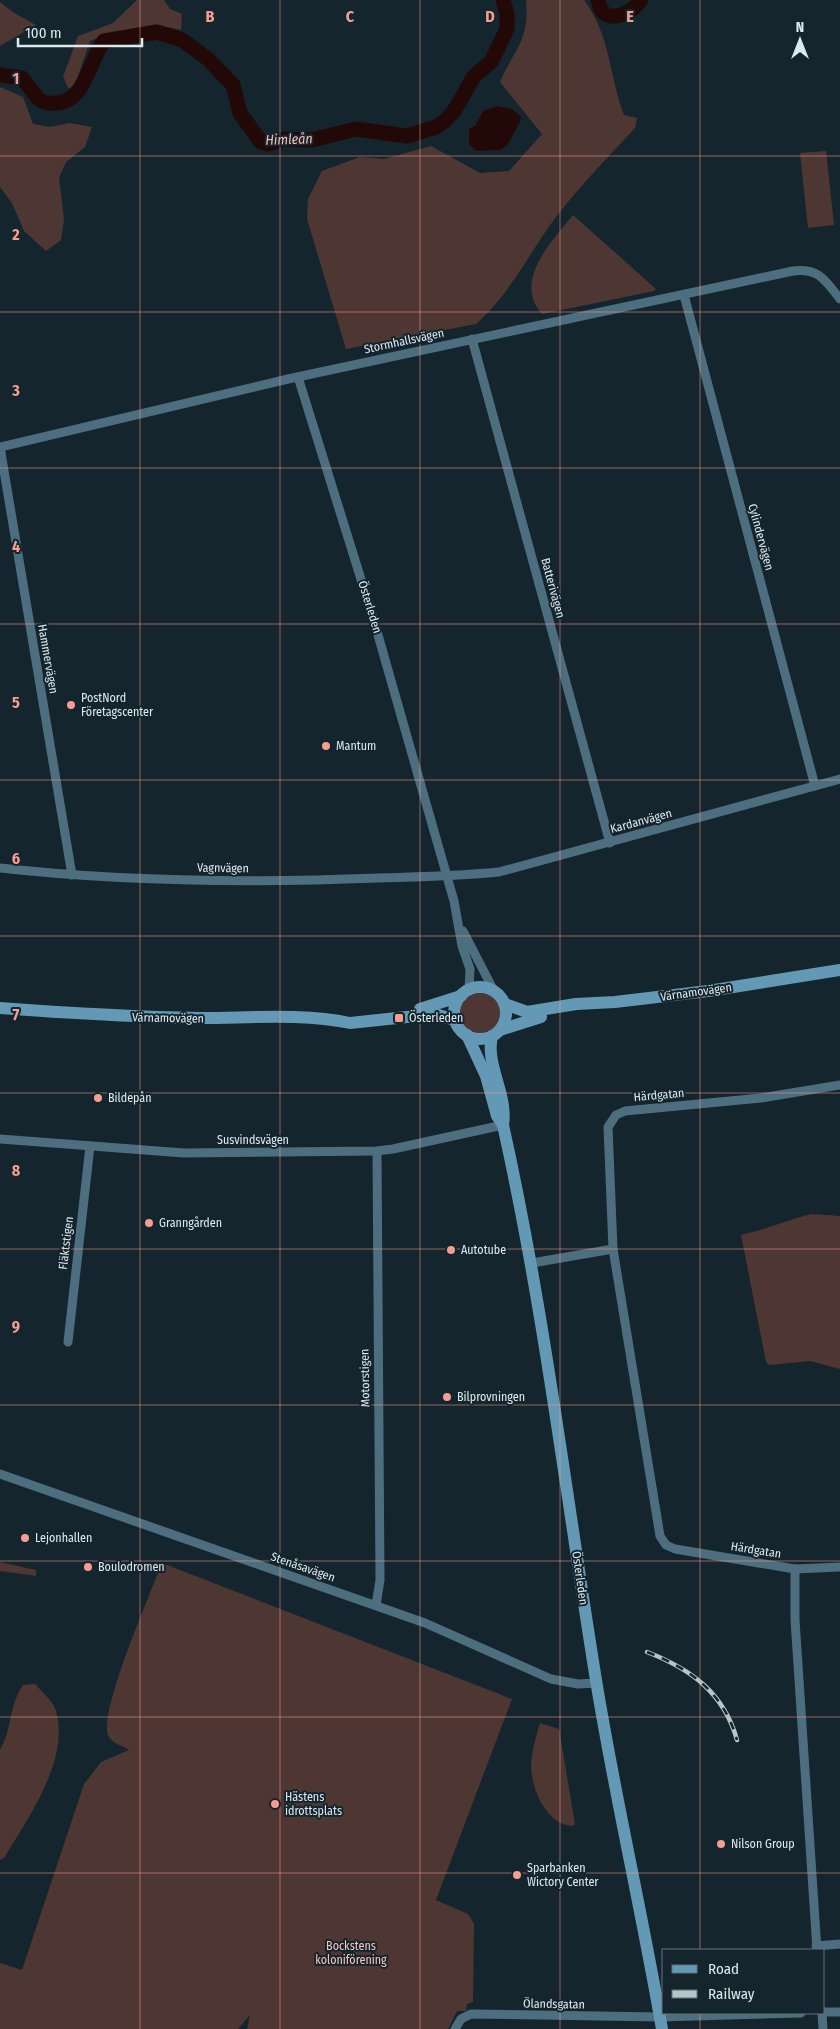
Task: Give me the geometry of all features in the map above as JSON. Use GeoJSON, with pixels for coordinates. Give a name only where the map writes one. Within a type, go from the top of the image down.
{"type":"FeatureCollection","features":[{"type":"Feature","properties":{"kind":"main road","name":"Värnamovägen"},"geometry":{"type":"LineString","coordinates":[[777,979],[840,965]]}},
{"type":"Feature","properties":{"kind":"main road","name":"Värnamovägen"},"geometry":{"type":"LineString","coordinates":[[467,1036],[479,1039],[540,1017],[615,1002],[840,970]]}},
{"type":"Feature","properties":{"kind":"main road","name":"Värnamovägen"},"geometry":{"type":"LineString","coordinates":[[336,1020],[403,1012],[444,1002],[481,987],[494,991]]}},
{"type":"Feature","properties":{"kind":"main road"},"geometry":{"type":"LineString","coordinates":[[494,991],[505,1004],[506,1018],[496,1033]]}},
{"type":"Feature","properties":{"kind":"main road"},"geometry":{"type":"LineString","coordinates":[[465,993],[455,1007],[455,1020],[467,1036]]}},
{"type":"Feature","properties":{"kind":"main road","name":"Värnamovägen"},"geometry":{"type":"LineString","coordinates":[[505,1004],[526,1012],[576,1004],[615,1002]]}},
{"type":"Feature","properties":{"kind":"main road","name":"Värnamovägen"},"geometry":{"type":"LineString","coordinates":[[0,1008],[119,1017],[336,1020],[350,1022],[435,1014],[455,1020]]}},
{"type":"Feature","properties":{"kind":"main road","name":"Österleden"},"geometry":{"type":"LineString","coordinates":[[496,1033],[490,1049],[505,1111],[503,1125],[532,1264],[596,1683],[618,1808],[661,2023]]}},
{"type":"Feature","properties":{"kind":"main road","name":"Österleden"},"geometry":{"type":"LineString","coordinates":[[467,1036],[486,1076],[496,1116],[503,1125]]}},
{"type":"Feature","properties":{"kind":"street","name":"Stormhallsvägen"},"geometry":{"type":"LineString","coordinates":[[0,447],[298,377],[793,271],[815,272],[828,283],[840,299]]}},
{"type":"Feature","properties":{"kind":"street","name":"Cylindervägen"},"geometry":{"type":"LineString","coordinates":[[684,295],[815,786]]}},
{"type":"Feature","properties":{"kind":"street","name":"Batterivägen"},"geometry":{"type":"LineString","coordinates":[[472,339],[610,843]]}},
{"type":"Feature","properties":{"kind":"street","name":"Österleden"},"geometry":{"type":"LineString","coordinates":[[298,377],[374,621],[447,876],[460,926],[462,946],[470,969],[465,993]]}},
{"type":"Feature","properties":{"kind":"street","name":"Hammervägen"},"geometry":{"type":"LineString","coordinates":[[0,447],[72,874]]}},
{"type":"Feature","properties":{"kind":"street","name":"Kardanvägen"},"geometry":{"type":"LineString","coordinates":[[447,876],[499,872],[840,779]]}},
{"type":"Feature","properties":{"kind":"street","name":"Vagnvägen"},"geometry":{"type":"LineString","coordinates":[[0,868],[72,874],[288,881],[447,876]]}},
{"type":"Feature","properties":{"kind":"street","name":"Österleden"},"geometry":{"type":"LineString","coordinates":[[460,926],[494,991]]}},
{"type":"Feature","properties":{"kind":"street","name":"Härdgatan"},"geometry":{"type":"LineString","coordinates":[[817,1948],[794,1620],[794,1569],[675,1549],[662,1541],[656,1519],[640,1400],[613,1249],[608,1128],[616,1115],[625,1111],[790,1095],[840,1085]]}},
{"type":"Feature","properties":{"kind":"street","name":"Susvindsvägen"},"geometry":{"type":"LineString","coordinates":[[0,1139],[184,1153],[377,1151],[503,1125]]}},
{"type":"Feature","properties":{"kind":"street","name":"Fläktstigen"},"geometry":{"type":"LineString","coordinates":[[68,1342],[90,1146]]}},
{"type":"Feature","properties":{"kind":"street","name":"Motorstigen"},"geometry":{"type":"LineString","coordinates":[[376,1605],[380,1580],[377,1151]]}},
{"type":"Feature","properties":{"kind":"street"},"geometry":{"type":"LineString","coordinates":[[532,1264],[613,1249]]}},
{"type":"Feature","properties":{"kind":"street","name":"Stenåsavägen"},"geometry":{"type":"LineString","coordinates":[[0,1474],[424,1622],[551,1679],[578,1684],[596,1683]]}},
{"type":"Feature","properties":{"kind":"street"},"geometry":{"type":"LineString","coordinates":[[794,1569],[840,1567]]}},
{"type":"Feature","properties":{"kind":"street"},"geometry":{"type":"LineString","coordinates":[[817,1948],[840,1944]]}},
{"type":"Feature","properties":{"kind":"street"},"geometry":{"type":"LineString","coordinates":[[825,2012],[840,2012]]}},
{"type":"Feature","properties":{"kind":"street","name":"Ölandsgatan"},"geometry":{"type":"LineString","coordinates":[[455,2029],[461,2019],[471,2014],[661,2023],[788,2014]]}},
{"type":"Feature","properties":{"kind":"street"},"geometry":{"type":"LineString","coordinates":[[823,2014],[823,2029]]}},
{"type":"Feature","properties":{"kind":"green space"},"geometry":{"type":"Polygon","coordinates":[[[137,0],[164,0],[170,9],[182,14],[181,30],[159,27],[135,28],[90,41],[76,82],[69,89],[63,77],[78,36],[113,23],[137,0]]]}},
{"type":"Feature","properties":{"kind":"green space"},"geometry":{"type":"Polygon","coordinates":[[[526,0],[584,0],[600,28],[605,42],[624,115],[637,118],[635,128],[565,205],[510,286],[476,324],[346,349],[307,219],[308,199],[322,171],[360,157],[384,159],[431,146],[480,173],[509,171],[542,134],[500,82],[523,35],[527,14],[526,0]]]}},
{"type":"Feature","properties":{"kind":"green space"},"geometry":{"type":"Polygon","coordinates":[[[0,2],[14,13],[36,25],[0,46],[0,2]]]}},
{"type":"Feature","properties":{"kind":"green space"},"geometry":{"type":"Polygon","coordinates":[[[0,87],[23,97],[33,124],[50,127],[69,123],[92,127],[85,147],[66,162],[59,178],[64,219],[61,240],[46,251],[24,231],[12,203],[0,187],[0,87]]]}},
{"type":"Feature","properties":{"kind":"green space"},"geometry":{"type":"Polygon","coordinates":[[[826,151],[834,225],[808,228],[800,153],[826,151]]]}},
{"type":"Feature","properties":{"kind":"green space"},"geometry":{"type":"Polygon","coordinates":[[[573,215],[656,289],[654,291],[542,314],[534,301],[531,288],[533,275],[546,249],[573,215]]]}},
{"type":"Feature","properties":{"kind":"green space"},"geometry":{"type":"Polygon","coordinates":[[[476,993],[484,993],[495,999],[501,1014],[495,1029],[484,1035],[476,1035],[465,1029],[459,1018],[459,1010],[465,999],[476,993]]]}},
{"type":"Feature","properties":{"kind":"green space"},"geometry":{"type":"Polygon","coordinates":[[[811,1214],[840,1216],[840,1369],[810,1361],[769,1365],[766,1362],[741,1235],[811,1214]]]}},
{"type":"Feature","properties":{"kind":"green space"},"geometry":{"type":"Polygon","coordinates":[[[0,1562],[36,1570],[36,1576],[0,1571],[0,1562]]]}},
{"type":"Feature","properties":{"kind":"green space","name":"Hästens idrottsplats"},"geometry":{"type":"Polygon","coordinates":[[[162,1563],[512,1699],[436,1900],[468,1914],[474,1924],[473,2002],[467,2004],[466,2011],[457,2011],[448,2029],[247,2029],[250,2015],[238,2029],[0,2029],[0,1963],[22,1970],[84,1784],[101,1762],[129,1750],[110,1738],[107,1722],[118,1678],[162,1563]]]}},
{"type":"Feature","properties":{"kind":"green space"},"geometry":{"type":"Polygon","coordinates":[[[35,1684],[55,1708],[59,1730],[57,1749],[52,1768],[35,1807],[4,1858],[0,1860],[0,1750],[7,1733],[18,1693],[23,1685],[35,1684]]]}},
{"type":"Feature","properties":{"kind":"green space"},"geometry":{"type":"Polygon","coordinates":[[[540,1723],[559,1729],[575,1824],[573,1826],[563,1824],[555,1819],[542,1804],[537,1794],[531,1765],[540,1723]]]}},
{"type":"Feature","properties":{"kind":"shaded area"},"geometry":{"type":"Polygon","coordinates":[[[497,106],[512,109],[521,117],[520,122],[507,146],[500,150],[476,151],[469,144],[469,129],[475,126],[483,111],[497,106]]]}},
{"type":"Feature","properties":{"kind":"waterway","name":"Himleån"},"geometry":{"type":"LineString","coordinates":[[0,75],[22,78],[40,100],[52,103],[65,101],[80,89],[104,41],[157,32],[182,40],[208,59],[233,85],[240,113],[261,142],[268,144],[284,139],[312,140],[356,129],[407,136],[436,127],[445,121],[454,111],[474,76],[491,62],[507,29],[507,14],[503,0]]}},
{"type":"Feature","properties":{"kind":"waterway","name":"Himleån"},"geometry":{"type":"LineString","coordinates":[[598,0],[602,11],[612,16],[618,16],[629,11],[641,0]]}},
{"type":"Feature","properties":{"kind":"railway"},"geometry":{"type":"LineString","coordinates":[[647,1652],[678,1666],[704,1685],[724,1709],[737,1740]]}},
{"type":"Feature","properties":{"kind":"place","name":"PostNord Företagscenter"},"geometry":{"type":"Point","coordinates":[71,705]}},
{"type":"Feature","properties":{"kind":"place","name":"Mantum"},"geometry":{"type":"Point","coordinates":[326,746]}},
{"type":"Feature","properties":{"kind":"place","name":"Österleden"},"geometry":{"type":"Point","coordinates":[399,1018]}},
{"type":"Feature","properties":{"kind":"place","name":"Bildepån"},"geometry":{"type":"Point","coordinates":[98,1098]}},
{"type":"Feature","properties":{"kind":"place","name":"Granngården"},"geometry":{"type":"Point","coordinates":[149,1223]}},
{"type":"Feature","properties":{"kind":"place","name":"Autotube"},"geometry":{"type":"Point","coordinates":[451,1250]}},
{"type":"Feature","properties":{"kind":"place","name":"Bilprovningen"},"geometry":{"type":"Point","coordinates":[447,1397]}},
{"type":"Feature","properties":{"kind":"place","name":"Lejonhallen"},"geometry":{"type":"Point","coordinates":[25,1538]}},
{"type":"Feature","properties":{"kind":"place","name":"Boulodromen"},"geometry":{"type":"Point","coordinates":[88,1567]}},
{"type":"Feature","properties":{"kind":"place","name":"Hästens idrottsplats"},"geometry":{"type":"Point","coordinates":[275,1804]}},
{"type":"Feature","properties":{"kind":"place","name":"Nilson Group"},"geometry":{"type":"Point","coordinates":[721,1844]}},
{"type":"Feature","properties":{"kind":"place","name":"Sparbanken Wictory Center"},"geometry":{"type":"Point","coordinates":[517,1875]}},
{"type":"Feature","properties":{"kind":"park label","name":"Bockstens koloniförening"},"geometry":{"type":"Point","coordinates":[351,1953]}}]}
